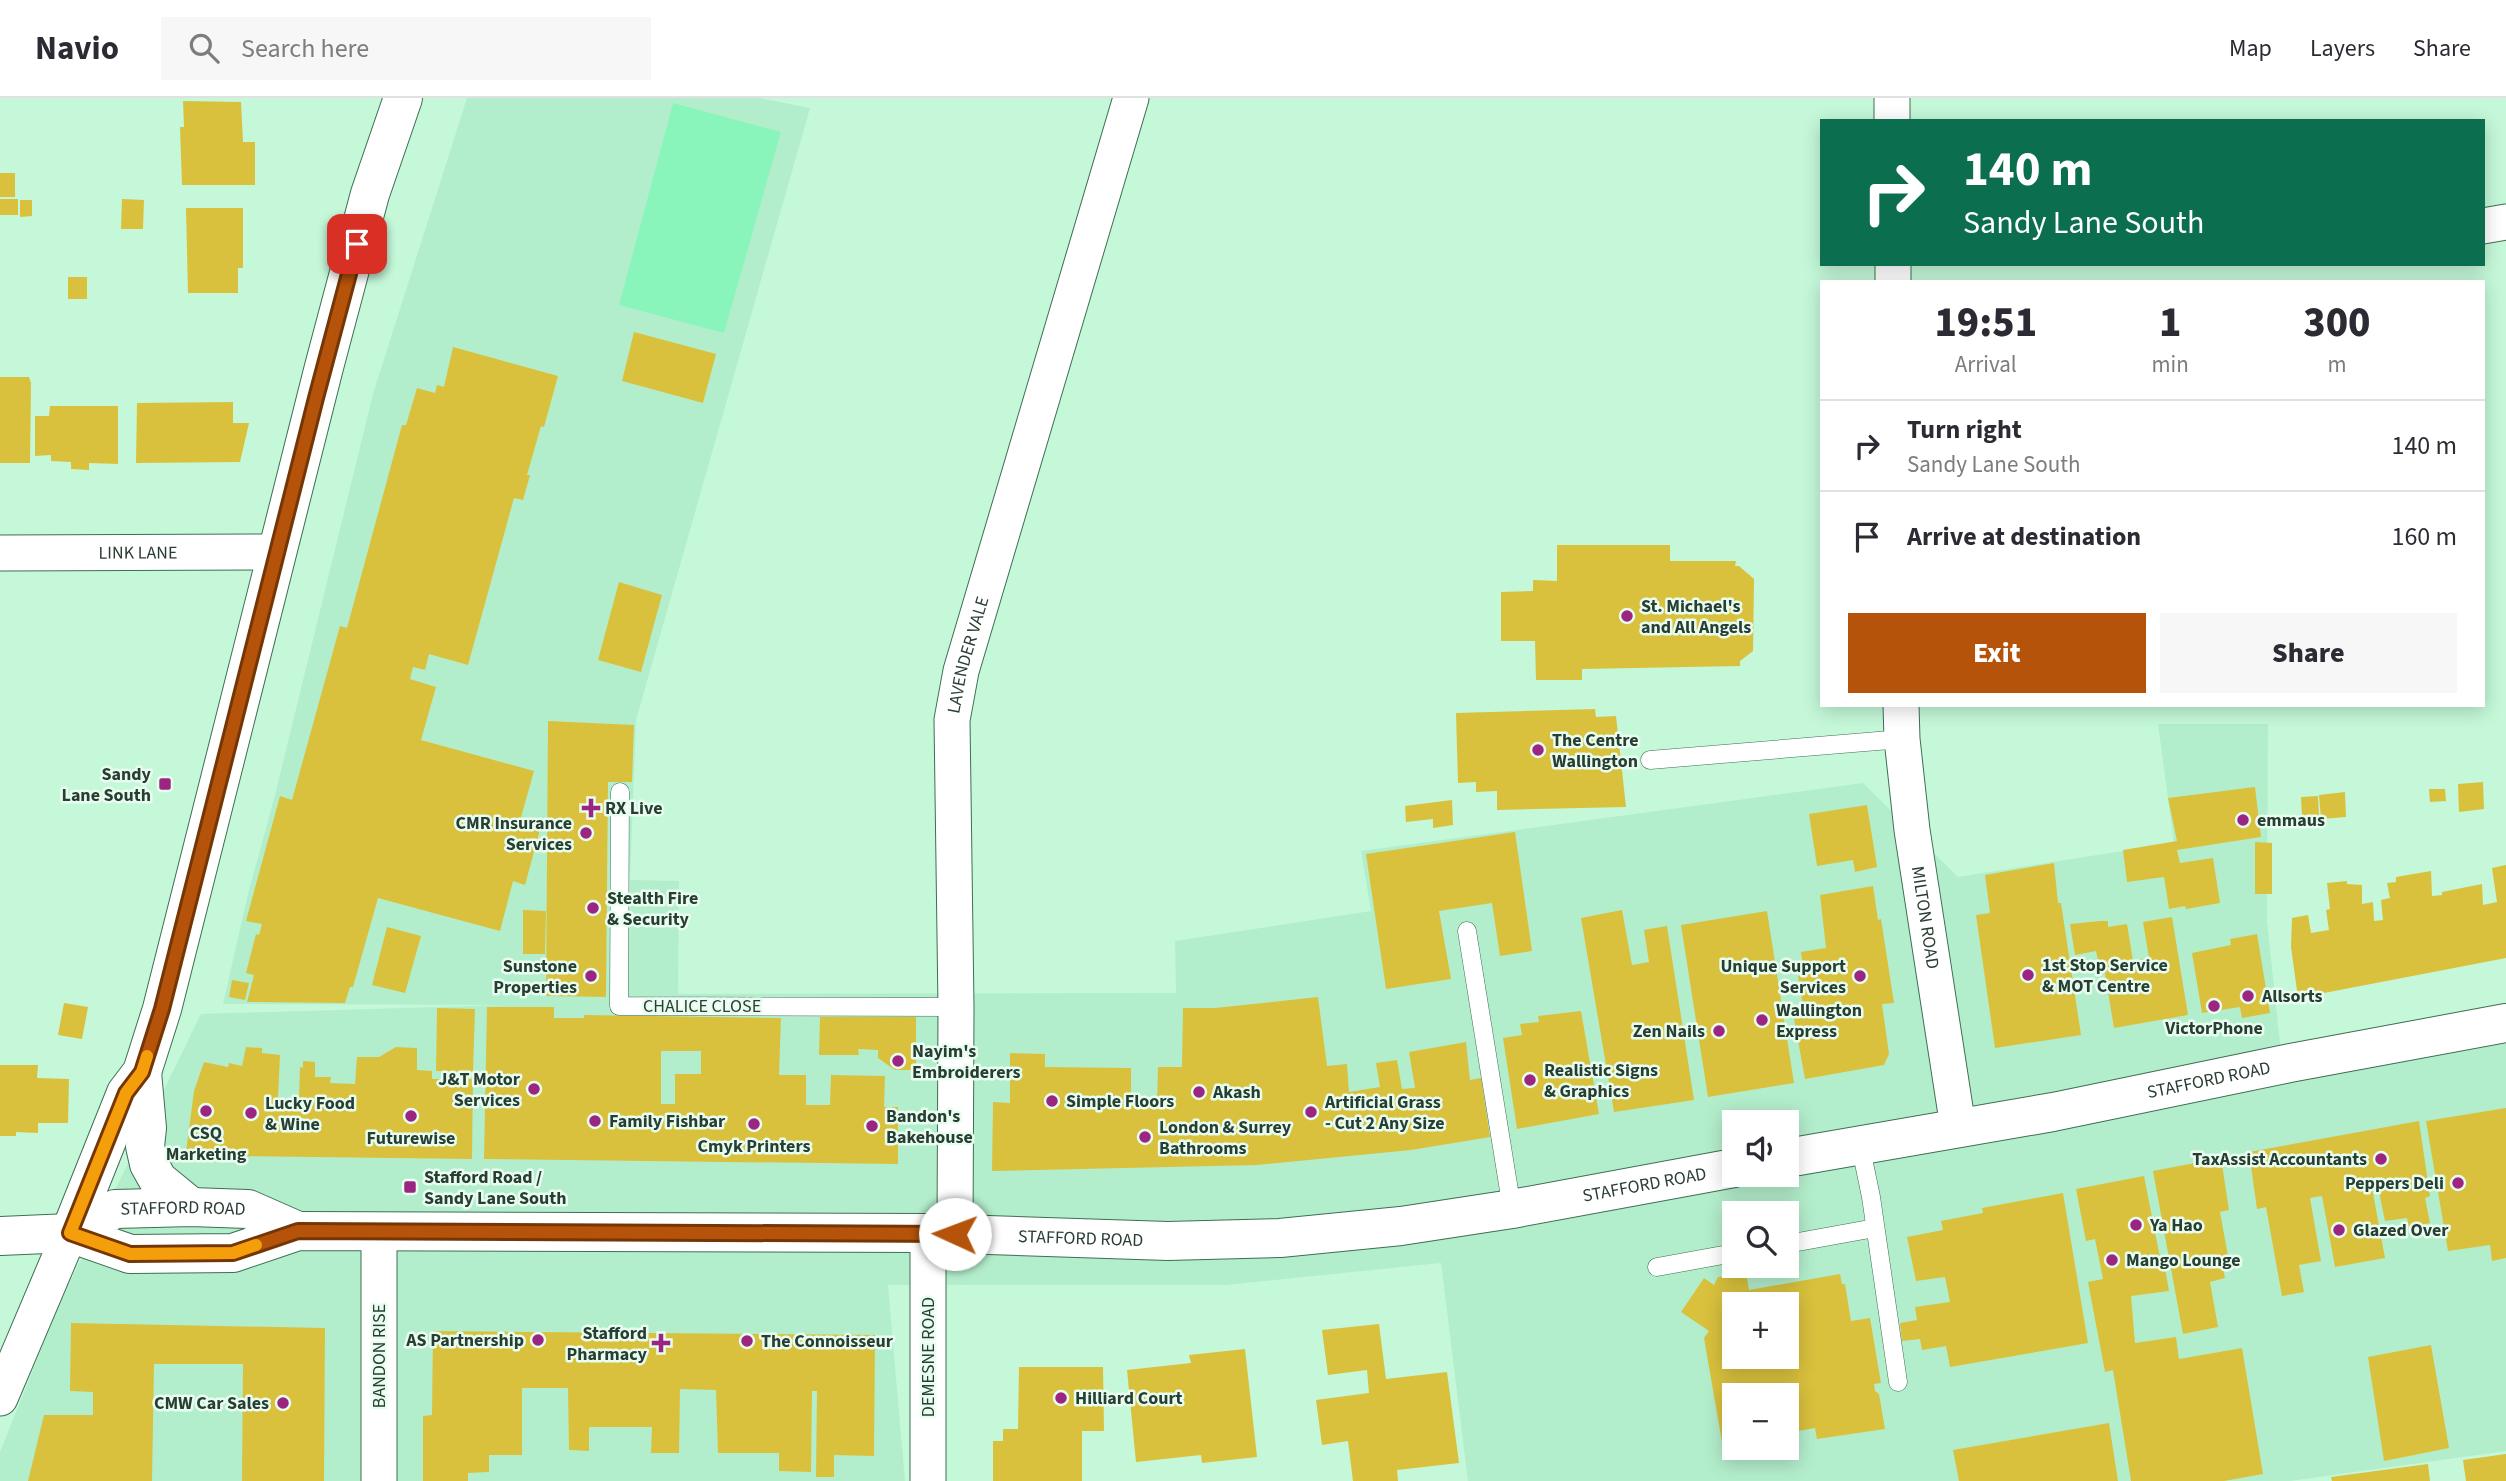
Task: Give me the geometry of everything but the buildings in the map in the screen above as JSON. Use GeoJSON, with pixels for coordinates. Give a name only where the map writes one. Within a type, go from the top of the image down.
{"type":"FeatureCollection","features":[{"type":"Feature","properties":{"kind":"main road"},"geometry":{"type":"LineString","coordinates":[[70,1233],[126,1093],[142,1072],[162,1009],[370,194],[404,98]]}},
{"type":"Feature","properties":{"kind":"main road","name":"STAFFORD ROAD"},"geometry":{"type":"LineString","coordinates":[[1799,1156],[2053,1112],[2290,1063],[2506,1023]]}},
{"type":"Feature","properties":{"kind":"main road"},"geometry":{"type":"LineString","coordinates":[[142,1072],[147,1128],[145,1146],[149,1164],[158,1180],[191,1207]]}},
{"type":"Feature","properties":{"kind":"main road","name":"STAFFORD ROAD"},"geometry":{"type":"LineString","coordinates":[[0,1236],[70,1233],[130,1254],[233,1253],[298,1231],[942,1234],[1168,1241],[1280,1238],[1401,1226],[1512,1209],[1722,1170]]}},
{"type":"Feature","properties":{"kind":"main road","name":"STAFFORD ROAD"},"geometry":{"type":"LineString","coordinates":[[70,1233],[115,1209],[191,1207],[248,1209],[298,1231]]}},
{"type":"Feature","properties":{"kind":"street","name":"LAVENDER VALE"},"geometry":{"type":"LineString","coordinates":[[942,1234],[956,1007],[952,720],[956,694],[1131,98]]}},
{"type":"Feature","properties":{"kind":"street"},"geometry":{"type":"LineString","coordinates":[[1892,98],[1892,119]]}},
{"type":"Feature","properties":{"kind":"street"},"geometry":{"type":"LineString","coordinates":[[2485,226],[2506,222]]}},
{"type":"Feature","properties":{"kind":"street","name":"LINK LANE"},"geometry":{"type":"LineString","coordinates":[[0,553],[277,552]]}},
{"type":"Feature","properties":{"kind":"street","name":"MILTON ROAD"},"geometry":{"type":"LineString","coordinates":[[1901,722],[1912,830],[1958,1127]]}},
{"type":"Feature","properties":{"kind":"street","name":"BANDON RISE"},"geometry":{"type":"LineString","coordinates":[[379,1231],[379,1481]]}},
{"type":"Feature","properties":{"kind":"street"},"geometry":{"type":"LineString","coordinates":[[0,1398],[70,1233]]}},
{"type":"Feature","properties":{"kind":"street","name":"DEMESNE ROAD"},"geometry":{"type":"LineString","coordinates":[[929,1481],[942,1234]]}},
{"type":"Feature","properties":{"kind":"lane"},"geometry":{"type":"LineString","coordinates":[[1650,760],[1901,722]]}},
{"type":"Feature","properties":{"kind":"lane","name":"CHALICE CLOSE"},"geometry":{"type":"LineString","coordinates":[[620,792],[619,1006],[956,1007]]}},
{"type":"Feature","properties":{"kind":"lane"},"geometry":{"type":"LineString","coordinates":[[1467,931],[1512,1209]]}},
{"type":"Feature","properties":{"kind":"lane"},"geometry":{"type":"LineString","coordinates":[[1860,1144],[1898,1382]]}},
{"type":"Feature","properties":{"kind":"lane"},"geometry":{"type":"LineString","coordinates":[[1799,1242],[1875,1228]]}},
{"type":"Feature","properties":{"kind":"lane"},"geometry":{"type":"LineString","coordinates":[[1657,1267],[1722,1255]]}},
{"type":"Feature","properties":{"kind":"shaded area"},"geometry":{"type":"Polygon","coordinates":[[[467,98],[759,98],[810,108],[636,720],[630,880],[679,881],[678,994],[1176,993],[1175,941],[1371,911],[1361,851],[1863,783],[1958,877],[2174,843],[2158,724],[2268,724],[2267,921],[2283,1071],[2506,1024],[2506,1451],[2290,1481],[1468,1481],[1441,1263],[1225,1285],[888,1285],[905,1481],[0,1481],[0,1452],[61,1300],[201,1014],[505,1005],[223,1004],[248,894],[274,799],[373,394],[467,98]]]}},
{"type":"Feature","properties":{"kind":"green space"},"geometry":{"type":"Polygon","coordinates":[[[673,103],[781,132],[724,333],[619,305],[673,103]]]}},
{"type":"Feature","properties":{"kind":"slow traffic"},"geometry":{"type":"LineString","coordinates":[[147,1056],[142,1072],[126,1093],[70,1233],[130,1254],[233,1253],[256,1245]]}},
{"type":"Feature","properties":{"kind":"place","name":"St. Michael's and All Angels"},"geometry":{"type":"Point","coordinates":[1627,616]}},
{"type":"Feature","properties":{"kind":"place","name":"The Centre Wallington"},"geometry":{"type":"Point","coordinates":[1538,750]}},
{"type":"Feature","properties":{"kind":"place","name":"Sandy Lane South"},"geometry":{"type":"Point","coordinates":[165,784]}},
{"type":"Feature","properties":{"kind":"place","name":"RX Live"},"geometry":{"type":"Point","coordinates":[591,808]}},
{"type":"Feature","properties":{"kind":"place","name":"emmaus"},"geometry":{"type":"Point","coordinates":[2243,820]}},
{"type":"Feature","properties":{"kind":"place","name":"CMR Insurance Services"},"geometry":{"type":"Point","coordinates":[586,833]}},
{"type":"Feature","properties":{"kind":"place","name":"Stealth Fire & Security"},"geometry":{"type":"Point","coordinates":[593,908]}},
{"type":"Feature","properties":{"kind":"place","name":"1st Stop Service & MOT Centre"},"geometry":{"type":"Point","coordinates":[2028,975]}},
{"type":"Feature","properties":{"kind":"place","name":"Sunstone Properties"},"geometry":{"type":"Point","coordinates":[591,976]}},
{"type":"Feature","properties":{"kind":"place","name":"Unique Support Services"},"geometry":{"type":"Point","coordinates":[1860,976]}},
{"type":"Feature","properties":{"kind":"place","name":"Allsorts"},"geometry":{"type":"Point","coordinates":[2248,996]}},
{"type":"Feature","properties":{"kind":"place","name":"VictorPhone"},"geometry":{"type":"Point","coordinates":[2214,1006]}},
{"type":"Feature","properties":{"kind":"place","name":"Wallington Express"},"geometry":{"type":"Point","coordinates":[1762,1020]}},
{"type":"Feature","properties":{"kind":"place","name":"Zen Nails"},"geometry":{"type":"Point","coordinates":[1719,1031]}},
{"type":"Feature","properties":{"kind":"place","name":"Nayim's Embroiderers"},"geometry":{"type":"Point","coordinates":[898,1061]}},
{"type":"Feature","properties":{"kind":"place","name":"Realistic Signs & Graphics"},"geometry":{"type":"Point","coordinates":[1530,1080]}},
{"type":"Feature","properties":{"kind":"place","name":"J&T Motor Services"},"geometry":{"type":"Point","coordinates":[534,1089]}},
{"type":"Feature","properties":{"kind":"place","name":"Akash"},"geometry":{"type":"Point","coordinates":[1199,1092]}},
{"type":"Feature","properties":{"kind":"place","name":"Simple Floors"},"geometry":{"type":"Point","coordinates":[1052,1101]}},
{"type":"Feature","properties":{"kind":"place","name":"CSQ Marketing"},"geometry":{"type":"Point","coordinates":[206,1111]}},
{"type":"Feature","properties":{"kind":"place","name":"Artificial Grass - Cut 2 Any Size"},"geometry":{"type":"Point","coordinates":[1311,1112]}},
{"type":"Feature","properties":{"kind":"place","name":"Lucky Food & Wine"},"geometry":{"type":"Point","coordinates":[251,1113]}},
{"type":"Feature","properties":{"kind":"place","name":"Futurewise"},"geometry":{"type":"Point","coordinates":[411,1116]}},
{"type":"Feature","properties":{"kind":"place","name":"Family Fishbar"},"geometry":{"type":"Point","coordinates":[595,1121]}},
{"type":"Feature","properties":{"kind":"place","name":"Cmyk Printers"},"geometry":{"type":"Point","coordinates":[754,1124]}},
{"type":"Feature","properties":{"kind":"place","name":"Bandon's Bakehouse"},"geometry":{"type":"Point","coordinates":[872,1126]}},
{"type":"Feature","properties":{"kind":"place","name":"London & Surrey Bathrooms"},"geometry":{"type":"Point","coordinates":[1145,1137]}},
{"type":"Feature","properties":{"kind":"place","name":"TaxAssist Accountants"},"geometry":{"type":"Point","coordinates":[2381,1159]}},
{"type":"Feature","properties":{"kind":"place","name":"Peppers Deli"},"geometry":{"type":"Point","coordinates":[2458,1183]}},
{"type":"Feature","properties":{"kind":"place","name":"Stafford Road / Sandy Lane South"},"geometry":{"type":"Point","coordinates":[410,1187]}},
{"type":"Feature","properties":{"kind":"place","name":"Ya Hao"},"geometry":{"type":"Point","coordinates":[2136,1225]}},
{"type":"Feature","properties":{"kind":"place","name":"Glazed Over"},"geometry":{"type":"Point","coordinates":[2339,1230]}},
{"type":"Feature","properties":{"kind":"place","name":"Mango Lounge"},"geometry":{"type":"Point","coordinates":[2112,1260]}},
{"type":"Feature","properties":{"kind":"place","name":"AS Partnership"},"geometry":{"type":"Point","coordinates":[538,1340]}},
{"type":"Feature","properties":{"kind":"place","name":"The Connoisseur"},"geometry":{"type":"Point","coordinates":[747,1341]}},
{"type":"Feature","properties":{"kind":"place","name":"Stafford Pharmacy"},"geometry":{"type":"Point","coordinates":[661,1343]}},
{"type":"Feature","properties":{"kind":"place","name":"Hilliard Court"},"geometry":{"type":"Point","coordinates":[1061,1398]}},
{"type":"Feature","properties":{"kind":"place","name":"CMW Car Sales"},"geometry":{"type":"Point","coordinates":[283,1403]}},
{"type":"Feature","properties":{"kind":"route"},"geometry":{"type":"LineString","coordinates":[[357,244],[162,1009],[142,1072],[126,1093],[70,1233],[130,1254],[233,1253],[298,1231],[955,1234]]}}]}
